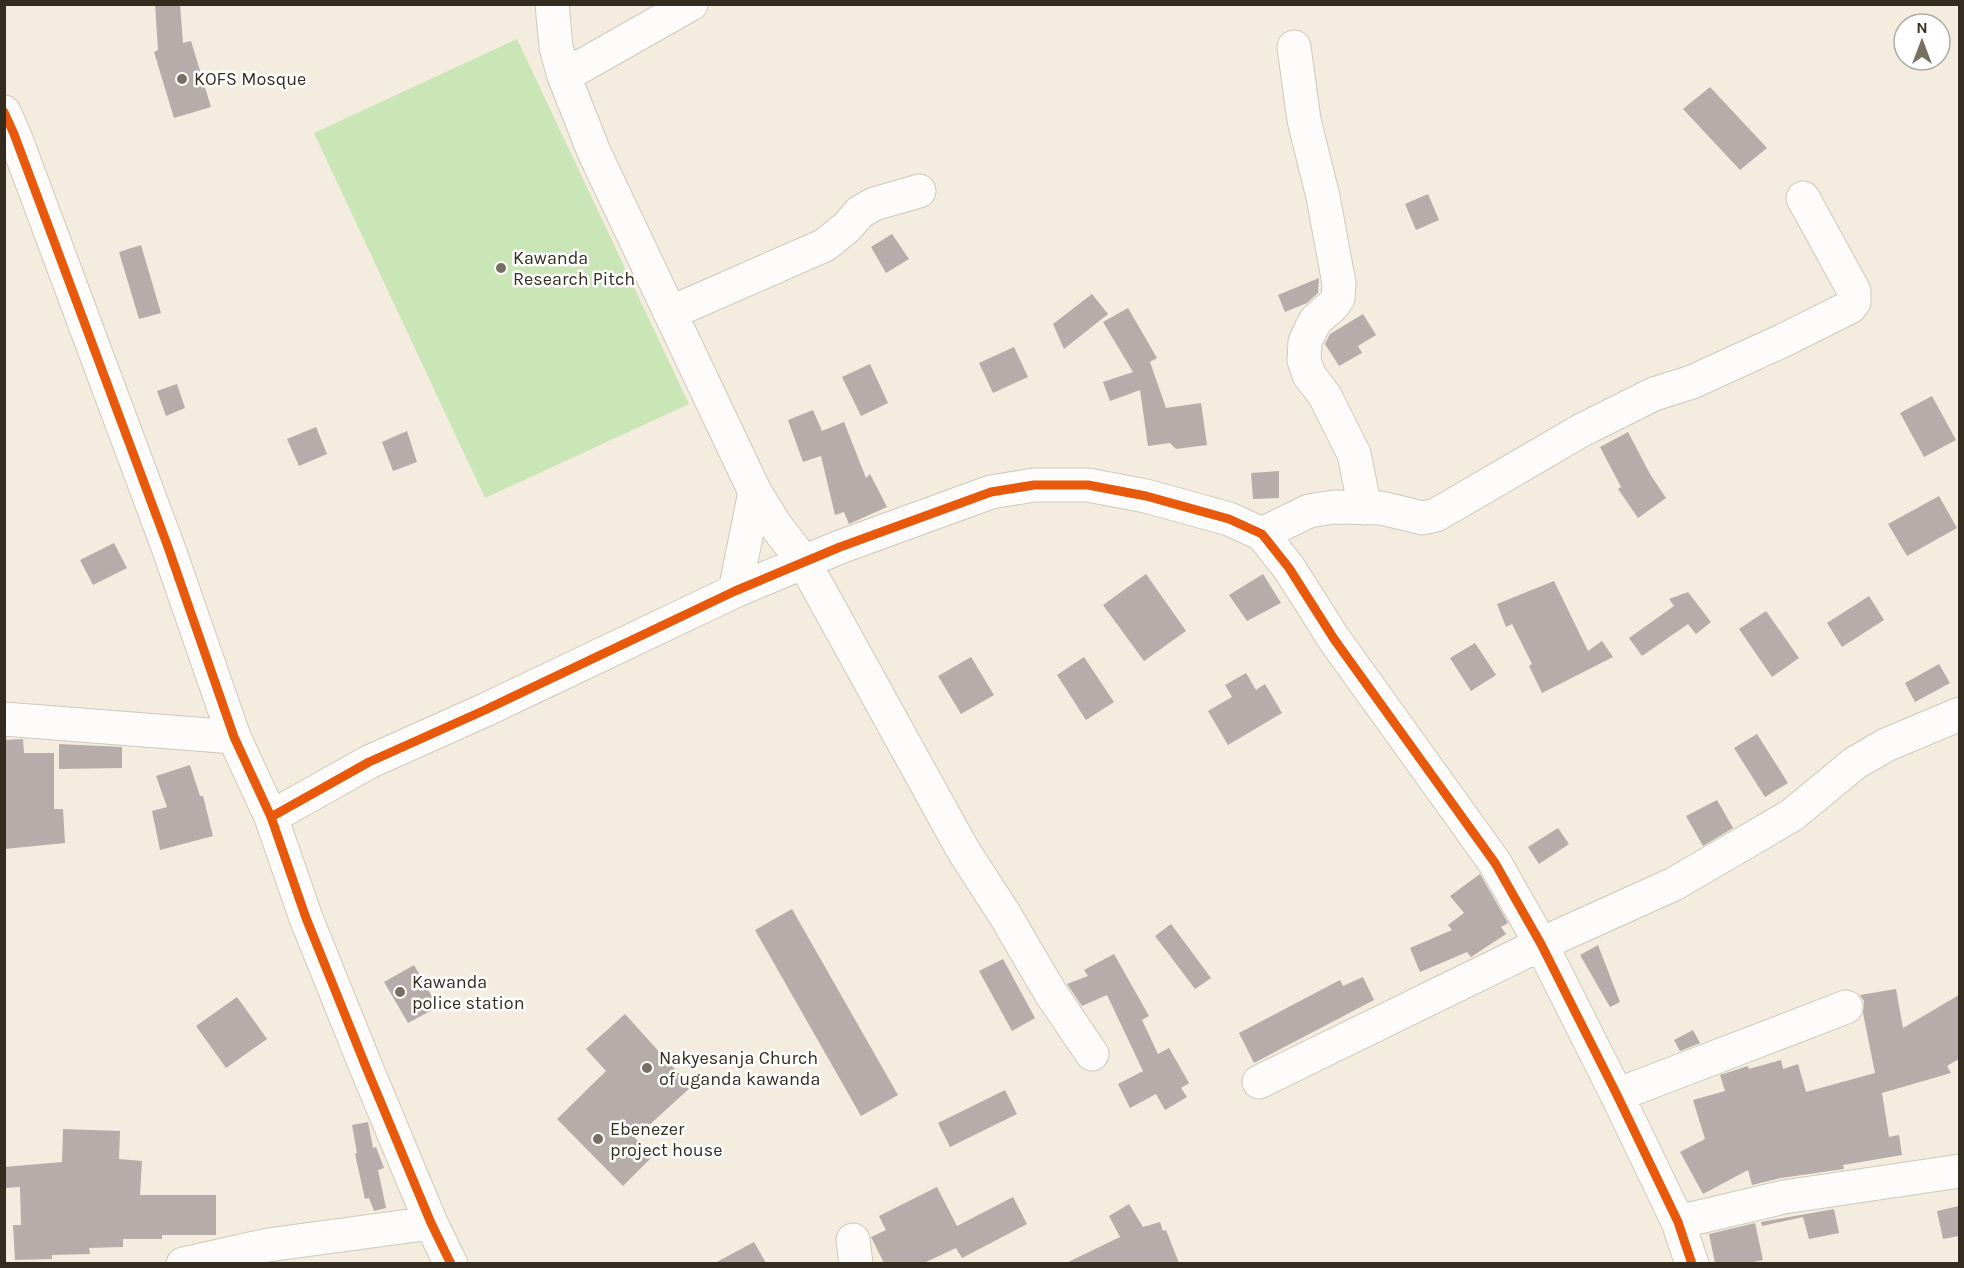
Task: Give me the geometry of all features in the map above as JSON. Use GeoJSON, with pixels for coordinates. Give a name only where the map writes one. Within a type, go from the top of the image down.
{"type":"FeatureCollection","features":[{"type":"Feature","properties":{"kind":"street"},"geometry":{"type":"LineString","coordinates":[[552,4],[556,47],[564,76],[594,152],[755,492],[776,526],[804,562],[963,850],[1005,915],[1050,992],[1092,1054]]}},
{"type":"Feature","properties":{"kind":"street"},"geometry":{"type":"LineString","coordinates":[[564,76],[691,4]]}},
{"type":"Feature","properties":{"kind":"street"},"geometry":{"type":"LineString","coordinates":[[1294,47],[1304,120],[1323,197],[1339,283],[1338,298],[1311,327],[1305,342],[1304,360],[1309,375],[1324,396],[1354,454],[1365,508]]}},
{"type":"Feature","properties":{"kind":"street"},"geometry":{"type":"LineString","coordinates":[[8,127],[168,547],[234,737],[271,817],[306,918],[432,1223],[451,1263]]}},
{"type":"Feature","properties":{"kind":"street"},"geometry":{"type":"LineString","coordinates":[[670,313],[825,244],[847,227],[860,212],[874,204],[919,191]]}},
{"type":"Feature","properties":{"kind":"street"},"geometry":{"type":"LineString","coordinates":[[1262,534],[1309,511],[1334,507],[1381,508],[1423,519],[1436,515],[1582,430],[1654,394],[1692,382],[1850,307],[1854,302],[1854,291],[1803,198]]}},
{"type":"Feature","properties":{"kind":"street"},"geometry":{"type":"LineString","coordinates":[[271,817],[369,762],[485,710],[735,591],[804,562],[991,492],[1034,485],[1088,486],[1146,496],[1229,519],[1262,534],[1288,568],[1334,639],[1495,863],[1541,944],[1617,1095],[1678,1222],[1692,1263]]}},
{"type":"Feature","properties":{"kind":"street"},"geometry":{"type":"LineString","coordinates":[[735,591],[755,492]]}},
{"type":"Feature","properties":{"kind":"street"},"geometry":{"type":"LineString","coordinates":[[1259,1082],[1541,944],[1674,884],[1792,815],[1855,763],[1886,745],[1959,714]]}},
{"type":"Feature","properties":{"kind":"street"},"geometry":{"type":"LineString","coordinates":[[4,719],[234,737]]}},
{"type":"Feature","properties":{"kind":"street"},"geometry":{"type":"LineString","coordinates":[[1617,1095],[1846,1007]]}},
{"type":"Feature","properties":{"kind":"street"},"geometry":{"type":"LineString","coordinates":[[1678,1222],[1784,1197],[1959,1171]]}},
{"type":"Feature","properties":{"kind":"street"},"geometry":{"type":"LineString","coordinates":[[183,1263],[268,1245],[432,1223]]}},
{"type":"Feature","properties":{"kind":"green space","name":"Kawanda Research Pitch"},"geometry":{"type":"Polygon","coordinates":[[[517,39],[689,404],[485,498],[314,133],[517,39]]]}},
{"type":"Feature","properties":{"kind":"building","name":"KOFS Mosque"},"geometry":{"type":"Polygon","coordinates":[[[155,4],[180,4],[183,43],[191,41],[211,107],[174,118],[154,52],[158,50],[155,4]]]}},
{"type":"Feature","properties":{"kind":"building"},"geometry":{"type":"Polygon","coordinates":[[[1710,87],[1767,148],[1740,170],[1683,109],[1710,87]]]}},
{"type":"Feature","properties":{"kind":"building"},"geometry":{"type":"Polygon","coordinates":[[[1428,194],[1439,220],[1416,230],[1405,204],[1428,194]]]}},
{"type":"Feature","properties":{"kind":"building"},"geometry":{"type":"Polygon","coordinates":[[[892,234],[909,259],[886,273],[871,247],[892,234]]]}},
{"type":"Feature","properties":{"kind":"building"},"geometry":{"type":"Polygon","coordinates":[[[141,245],[161,313],[139,319],[119,252],[141,245]]]}},
{"type":"Feature","properties":{"kind":"building"},"geometry":{"type":"Polygon","coordinates":[[[1319,278],[1318,293],[1307,303],[1285,312],[1278,295],[1319,278]]]}},
{"type":"Feature","properties":{"kind":"building"},"geometry":{"type":"Polygon","coordinates":[[[1092,294],[1108,314],[1064,349],[1053,324],[1092,294]]]}},
{"type":"Feature","properties":{"kind":"building"},"geometry":{"type":"Polygon","coordinates":[[[1128,308],[1157,358],[1150,362],[1166,408],[1201,403],[1207,445],[1176,449],[1170,443],[1148,446],[1140,390],[1110,401],[1103,382],[1133,372],[1103,322],[1128,308]]]}},
{"type":"Feature","properties":{"kind":"building"},"geometry":{"type":"Polygon","coordinates":[[[1363,314],[1376,335],[1358,346],[1362,353],[1339,366],[1325,344],[1330,334],[1363,314]]]}},
{"type":"Feature","properties":{"kind":"building"},"geometry":{"type":"Polygon","coordinates":[[[1014,347],[1028,377],[993,393],[979,363],[1014,347]]]}},
{"type":"Feature","properties":{"kind":"building"},"geometry":{"type":"Polygon","coordinates":[[[870,364],[888,403],[861,416],[842,377],[870,364]]]}},
{"type":"Feature","properties":{"kind":"building"},"geometry":{"type":"Polygon","coordinates":[[[177,384],[185,408],[166,416],[157,391],[177,384]]]}},
{"type":"Feature","properties":{"kind":"building"},"geometry":{"type":"Polygon","coordinates":[[[1932,396],[1956,440],[1924,457],[1900,413],[1932,396]]]}},
{"type":"Feature","properties":{"kind":"building"},"geometry":{"type":"Polygon","coordinates":[[[813,410],[822,431],[844,422],[866,478],[870,474],[887,507],[849,524],[844,512],[835,515],[821,456],[803,462],[788,420],[813,410]]]}},
{"type":"Feature","properties":{"kind":"building"},"geometry":{"type":"Polygon","coordinates":[[[316,427],[327,454],[299,466],[287,439],[316,427]]]}},
{"type":"Feature","properties":{"kind":"building"},"geometry":{"type":"Polygon","coordinates":[[[407,431],[417,462],[393,471],[382,442],[407,431]]]}},
{"type":"Feature","properties":{"kind":"building"},"geometry":{"type":"Polygon","coordinates":[[[1628,432],[1650,474],[1666,498],[1638,518],[1618,489],[1621,487],[1600,447],[1628,432]]]}},
{"type":"Feature","properties":{"kind":"building"},"geometry":{"type":"Polygon","coordinates":[[[1279,471],[1279,498],[1253,499],[1251,473],[1279,471]]]}},
{"type":"Feature","properties":{"kind":"building"},"geometry":{"type":"Polygon","coordinates":[[[1939,496],[1957,528],[1907,556],[1888,524],[1939,496]]]}},
{"type":"Feature","properties":{"kind":"building"},"geometry":{"type":"Polygon","coordinates":[[[114,543],[127,568],[93,585],[80,560],[114,543]]]}},
{"type":"Feature","properties":{"kind":"building"},"geometry":{"type":"Polygon","coordinates":[[[1146,574],[1186,631],[1144,661],[1103,605],[1146,574]]]}},
{"type":"Feature","properties":{"kind":"building"},"geometry":{"type":"Polygon","coordinates":[[[1263,574],[1281,603],[1247,621],[1229,595],[1263,574]]]}},
{"type":"Feature","properties":{"kind":"building"},"geometry":{"type":"Polygon","coordinates":[[[1554,581],[1588,651],[1602,641],[1613,657],[1542,693],[1529,666],[1532,664],[1512,624],[1506,627],[1497,604],[1554,581]]]}},
{"type":"Feature","properties":{"kind":"building"},"geometry":{"type":"Polygon","coordinates":[[[1688,592],[1711,622],[1696,634],[1688,624],[1642,656],[1629,638],[1674,606],[1669,599],[1688,592]]]}},
{"type":"Feature","properties":{"kind":"building"},"geometry":{"type":"Polygon","coordinates":[[[1869,596],[1884,620],[1842,647],[1827,623],[1869,596]]]}},
{"type":"Feature","properties":{"kind":"building"},"geometry":{"type":"Polygon","coordinates":[[[1766,611],[1799,658],[1772,677],[1739,629],[1766,611]]]}},
{"type":"Feature","properties":{"kind":"building"},"geometry":{"type":"Polygon","coordinates":[[[1475,643],[1496,675],[1471,691],[1450,658],[1475,643]]]}},
{"type":"Feature","properties":{"kind":"building"},"geometry":{"type":"Polygon","coordinates":[[[971,657],[994,695],[961,714],[938,676],[971,657]]]}},
{"type":"Feature","properties":{"kind":"building"},"geometry":{"type":"Polygon","coordinates":[[[1084,657],[1114,702],[1086,720],[1057,675],[1084,657]]]}},
{"type":"Feature","properties":{"kind":"building"},"geometry":{"type":"Polygon","coordinates":[[[1939,664],[1950,683],[1915,702],[1905,683],[1939,664]]]}},
{"type":"Feature","properties":{"kind":"building"},"geometry":{"type":"Polygon","coordinates":[[[1246,673],[1256,690],[1265,684],[1282,713],[1228,745],[1208,711],[1232,697],[1225,685],[1246,673]]]}},
{"type":"Feature","properties":{"kind":"building"},"geometry":{"type":"Polygon","coordinates":[[[1757,734],[1788,783],[1765,797],[1734,748],[1757,734]]]}},
{"type":"Feature","properties":{"kind":"building"},"geometry":{"type":"Polygon","coordinates":[[[23,739],[24,753],[54,753],[54,809],[63,809],[65,843],[4,849],[4,740],[23,739]]]}},
{"type":"Feature","properties":{"kind":"building"},"geometry":{"type":"Polygon","coordinates":[[[59,744],[122,747],[122,768],[59,769],[59,744]]]}},
{"type":"Feature","properties":{"kind":"building"},"geometry":{"type":"Polygon","coordinates":[[[190,765],[200,796],[203,796],[213,836],[160,850],[152,811],[167,807],[156,776],[190,765]]]}},
{"type":"Feature","properties":{"kind":"building"},"geometry":{"type":"Polygon","coordinates":[[[1717,800],[1733,828],[1703,846],[1686,816],[1717,800]]]}},
{"type":"Feature","properties":{"kind":"building"},"geometry":{"type":"Polygon","coordinates":[[[1558,828],[1569,844],[1539,864],[1528,847],[1558,828]]]}},
{"type":"Feature","properties":{"kind":"building"},"geometry":{"type":"Polygon","coordinates":[[[1480,874],[1508,923],[1501,927],[1506,934],[1471,957],[1467,952],[1420,972],[1410,948],[1452,930],[1448,925],[1464,913],[1450,896],[1480,874]]]}},
{"type":"Feature","properties":{"kind":"building"},"geometry":{"type":"Polygon","coordinates":[[[792,909],[898,1095],[861,1116],[755,930],[792,909]]]}},
{"type":"Feature","properties":{"kind":"building"},"geometry":{"type":"Polygon","coordinates":[[[1171,924],[1211,978],[1195,989],[1155,936],[1171,924]]]}},
{"type":"Feature","properties":{"kind":"building"},"geometry":{"type":"Polygon","coordinates":[[[1598,945],[1620,1002],[1610,1007],[1580,955],[1598,945]]]}},
{"type":"Feature","properties":{"kind":"building"},"geometry":{"type":"Polygon","coordinates":[[[1114,954],[1149,1016],[1142,1020],[1158,1054],[1169,1048],[1189,1083],[1181,1088],[1187,1097],[1165,1110],[1156,1094],[1130,1108],[1118,1084],[1143,1071],[1107,995],[1082,1006],[1067,984],[1088,976],[1084,970],[1114,954]]]}},
{"type":"Feature","properties":{"kind":"building"},"geometry":{"type":"Polygon","coordinates":[[[1003,959],[1035,1018],[1012,1031],[979,971],[1003,959]]]}},
{"type":"Feature","properties":{"kind":"building"},"geometry":{"type":"Polygon","coordinates":[[[414,965],[438,1007],[408,1023],[384,982],[414,965]]]}},
{"type":"Feature","properties":{"kind":"building"},"geometry":{"type":"Polygon","coordinates":[[[1363,977],[1374,1000],[1254,1063],[1239,1033],[1340,980],[1343,986],[1363,977]]]}},
{"type":"Feature","properties":{"kind":"building"},"geometry":{"type":"Polygon","coordinates":[[[1896,989],[1903,1028],[1959,995],[1959,1059],[1947,1066],[1951,1073],[1882,1093],[1889,1137],[1899,1135],[1902,1155],[1843,1165],[1844,1169],[1781,1178],[1752,1185],[1748,1170],[1703,1194],[1680,1152],[1705,1139],[1693,1100],[1725,1091],[1720,1075],[1748,1066],[1749,1069],[1781,1060],[1783,1069],[1798,1064],[1806,1092],[1875,1073],[1863,1013],[1864,1001],[1860,995],[1896,989]]]}},
{"type":"Feature","properties":{"kind":"building"},"geometry":{"type":"Polygon","coordinates":[[[237,997],[267,1039],[226,1068],[196,1026],[237,997]]]}},
{"type":"Feature","properties":{"kind":"building"},"geometry":{"type":"Polygon","coordinates":[[[625,1014],[691,1087],[635,1138],[653,1156],[623,1186],[557,1119],[606,1071],[586,1049],[625,1014]]]}},
{"type":"Feature","properties":{"kind":"building"},"geometry":{"type":"Polygon","coordinates":[[[1693,1030],[1700,1043],[1680,1051],[1674,1040],[1693,1030]]]}},
{"type":"Feature","properties":{"kind":"building"},"geometry":{"type":"Polygon","coordinates":[[[1005,1090],[1017,1114],[950,1147],[938,1123],[1005,1090]]]}},
{"type":"Feature","properties":{"kind":"building"},"geometry":{"type":"Polygon","coordinates":[[[368,1122],[373,1148],[376,1147],[384,1168],[378,1170],[386,1208],[374,1211],[369,1198],[365,1199],[355,1154],[357,1153],[352,1125],[368,1122]]]}},
{"type":"Feature","properties":{"kind":"building"},"geometry":{"type":"Polygon","coordinates":[[[63,1129],[120,1131],[119,1159],[142,1161],[140,1195],[216,1195],[216,1235],[162,1235],[162,1239],[123,1239],[123,1247],[89,1248],[90,1254],[52,1255],[52,1259],[15,1260],[13,1225],[21,1225],[20,1187],[4,1188],[4,1167],[62,1162],[63,1129]]]}},
{"type":"Feature","properties":{"kind":"building"},"geometry":{"type":"Polygon","coordinates":[[[937,1187],[957,1226],[1013,1197],[1027,1224],[962,1258],[956,1248],[924,1263],[884,1263],[871,1237],[886,1230],[879,1216],[937,1187]]]}},
{"type":"Feature","properties":{"kind":"building"},"geometry":{"type":"Polygon","coordinates":[[[1129,1204],[1143,1227],[1160,1222],[1163,1231],[1166,1230],[1179,1263],[1066,1263],[1120,1237],[1109,1216],[1129,1204]]]}},
{"type":"Feature","properties":{"kind":"building"},"geometry":{"type":"Polygon","coordinates":[[[1959,1206],[1959,1236],[1943,1239],[1937,1211],[1959,1206]]]}},
{"type":"Feature","properties":{"kind":"building"},"geometry":{"type":"Polygon","coordinates":[[[1834,1209],[1839,1233],[1809,1239],[1803,1217],[1762,1226],[1761,1222],[1834,1209]]]}},
{"type":"Feature","properties":{"kind":"building"},"geometry":{"type":"Polygon","coordinates":[[[1755,1223],[1763,1260],[1748,1263],[1715,1263],[1709,1234],[1755,1223]]]}},
{"type":"Feature","properties":{"kind":"building"},"geometry":{"type":"Polygon","coordinates":[[[754,1242],[766,1263],[715,1263],[754,1242]]]}},
{"type":"Feature","properties":{"kind":"cycle path"},"geometry":{"type":"LineString","coordinates":[[4,112],[168,547],[234,737],[271,817],[306,918],[431,1223],[451,1264]]}},
{"type":"Feature","properties":{"kind":"cycle path"},"geometry":{"type":"LineString","coordinates":[[271,817],[369,762],[485,710],[735,591],[840,547],[991,492],[1034,485],[1088,485],[1146,496],[1229,519],[1262,534],[1289,568],[1334,639],[1495,863],[1541,944],[1617,1095],[1678,1222],[1692,1264]]}},
{"type":"Feature","properties":{"kind":"place","name":"KOFS Mosque"},"geometry":{"type":"Point","coordinates":[182,79]}},
{"type":"Feature","properties":{"kind":"place","name":"Kawanda Research Pitch"},"geometry":{"type":"Point","coordinates":[501,268]}},
{"type":"Feature","properties":{"kind":"place","name":"Kawanda police station"},"geometry":{"type":"Point","coordinates":[400,992]}},
{"type":"Feature","properties":{"kind":"place","name":"Nakyesanja Church of uganda kawanda"},"geometry":{"type":"Point","coordinates":[647,1068]}},
{"type":"Feature","properties":{"kind":"place","name":"Ebenezer project house"},"geometry":{"type":"Point","coordinates":[598,1139]}}]}
